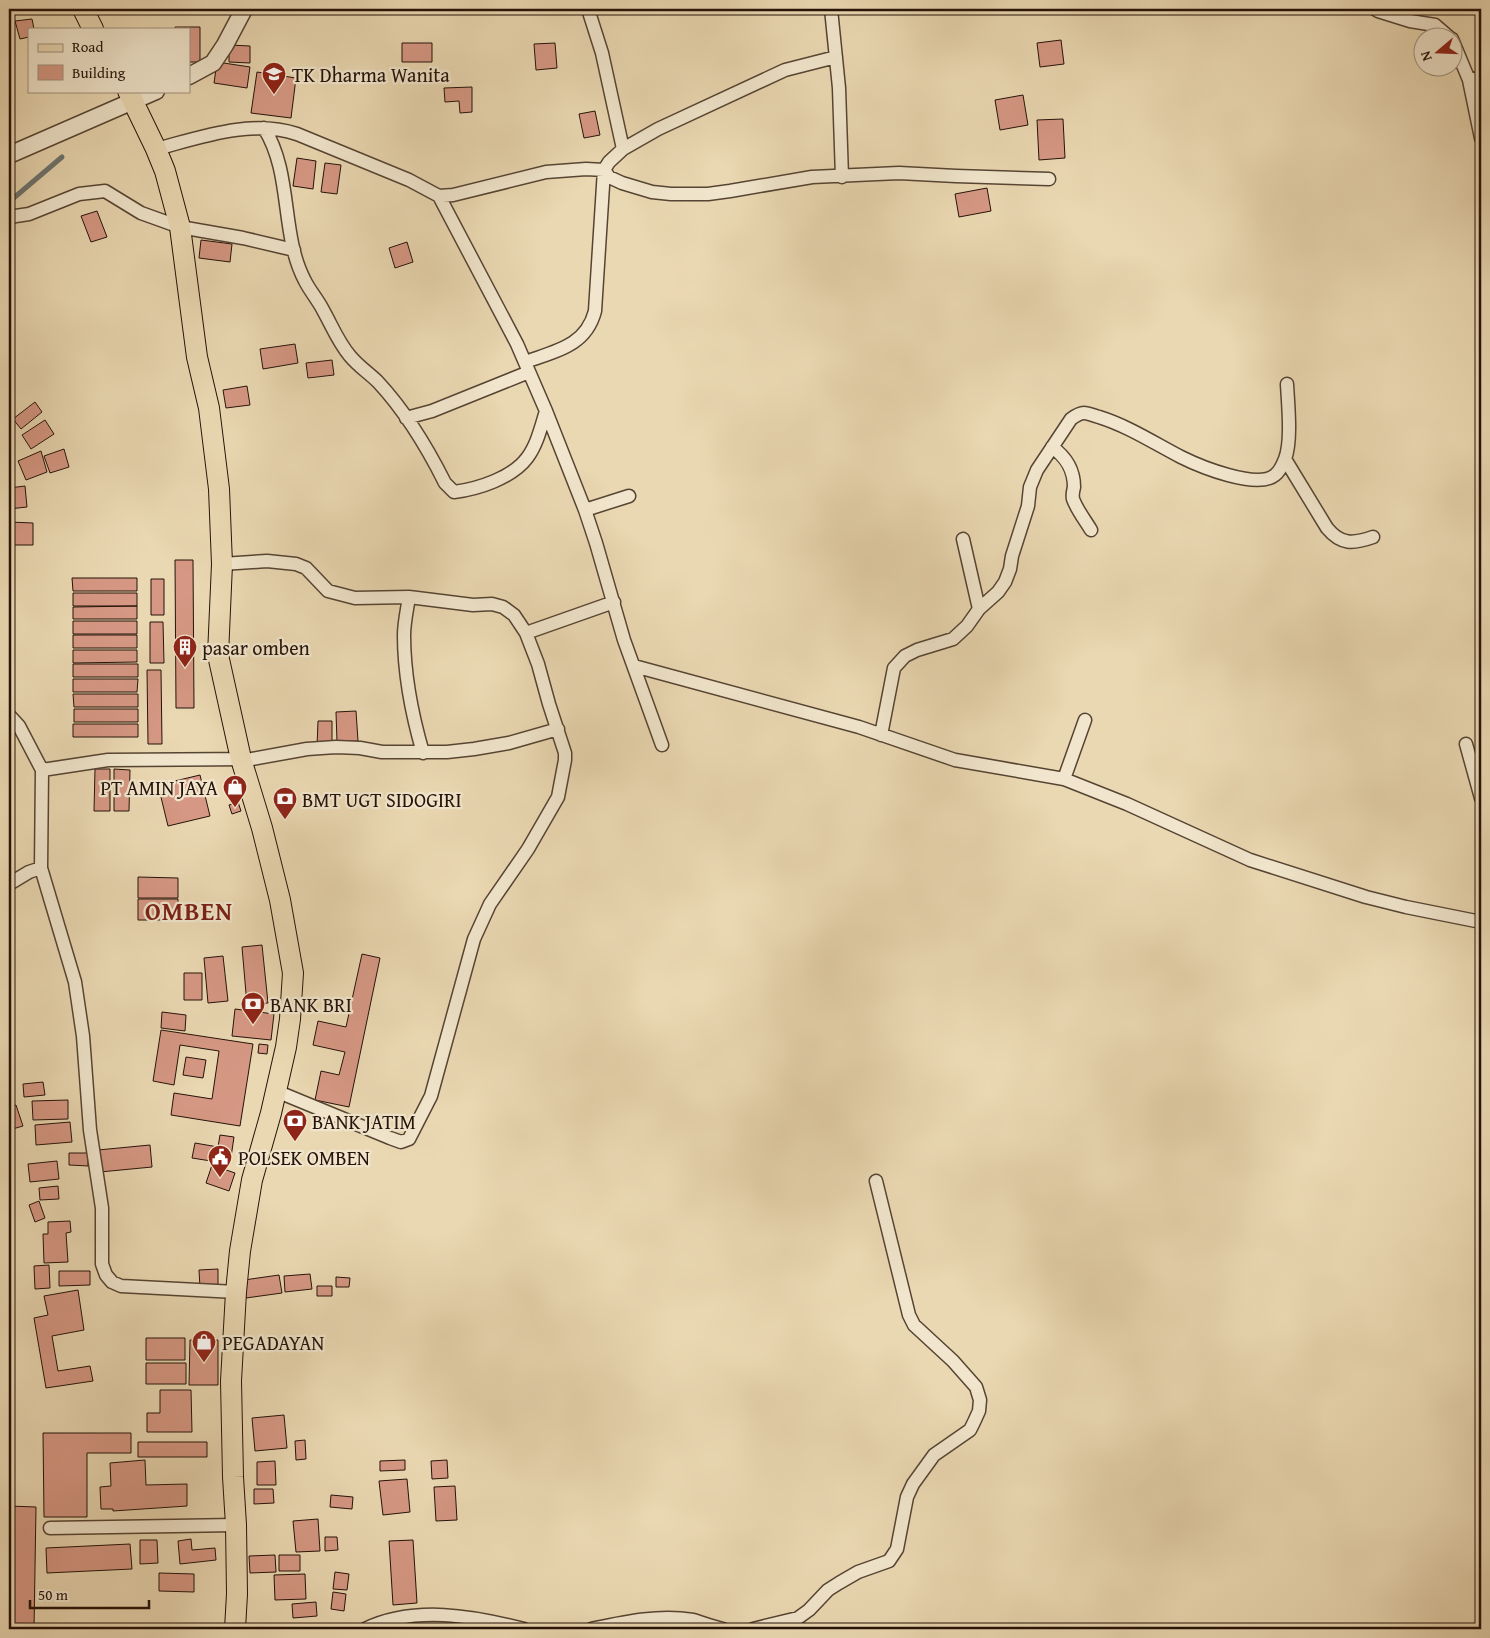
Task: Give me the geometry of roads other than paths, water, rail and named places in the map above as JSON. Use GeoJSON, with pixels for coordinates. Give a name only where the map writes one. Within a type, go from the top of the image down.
{"type":"FeatureCollection","features":[{"type":"Feature","properties":{"kind":"main road"},"geometry":{"type":"LineString","coordinates":[[83,9],[92,28]]}},
{"type":"Feature","properties":{"kind":"main road"},"geometry":{"type":"LineString","coordinates":[[131,96],[165,171],[180,226],[197,357],[209,408],[219,489],[222,564],[218,656],[241,759],[262,828],[280,900],[292,973],[290,1020],[276,1091],[252,1180],[240,1251],[236,1292],[231,1381],[236,1525],[237,1594],[235,1629]]}},
{"type":"Feature","properties":{"kind":"street"},"geometry":{"type":"LineString","coordinates":[[190,75],[213,63],[225,46],[244,9]]}},
{"type":"Feature","properties":{"kind":"street"},"geometry":{"type":"LineString","coordinates":[[588,9],[602,53],[623,149]]}},
{"type":"Feature","properties":{"kind":"street"},"geometry":{"type":"LineString","coordinates":[[831,9],[839,88],[842,177]]}},
{"type":"Feature","properties":{"kind":"street"},"geometry":{"type":"LineString","coordinates":[[1375,9],[1410,21],[1435,25],[1439,28]]}},
{"type":"Feature","properties":{"kind":"street"},"geometry":{"type":"LineString","coordinates":[[406,418],[432,411],[527,367],[571,343],[586,332],[592,323],[595,311],[604,170],[623,149],[658,129],[785,70],[836,57]]}},
{"type":"Feature","properties":{"kind":"street"},"geometry":{"type":"LineString","coordinates":[[1462,57],[1475,79],[1481,138]]}},
{"type":"Feature","properties":{"kind":"street"},"geometry":{"type":"LineString","coordinates":[[9,155],[131,96],[151,92]]}},
{"type":"Feature","properties":{"kind":"street"},"geometry":{"type":"LineString","coordinates":[[264,128],[270,138],[278,161],[294,250],[304,279],[341,344],[350,356],[377,381],[406,418],[426,445],[445,483],[454,492],[489,483],[518,467],[527,458],[546,411]]}},
{"type":"Feature","properties":{"kind":"street"},"geometry":{"type":"LineString","coordinates":[[156,149],[231,130],[282,129],[409,180],[439,196],[454,195],[546,172],[586,169],[604,170],[609,176],[622,183],[652,192],[671,194],[708,194],[812,177],[899,173],[1050,179]]}},
{"type":"Feature","properties":{"kind":"street"},"geometry":{"type":"LineString","coordinates":[[9,217],[29,214],[79,194],[105,191],[141,214],[180,226],[294,250]]}},
{"type":"Feature","properties":{"kind":"street"},"geometry":{"type":"LineString","coordinates":[[439,196],[489,289],[546,411],[585,510],[624,640],[662,745]]}},
{"type":"Feature","properties":{"kind":"street"},"geometry":{"type":"LineString","coordinates":[[881,735],[894,668],[905,656],[917,650],[952,639],[967,626],[979,609],[998,592],[1005,582],[1028,506],[1030,488],[1037,470],[1071,419],[1077,414],[1085,413],[1110,421],[1152,440],[1182,458],[1230,476],[1256,481],[1266,480],[1275,476],[1285,458],[1288,443],[1287,384]]}},
{"type":"Feature","properties":{"kind":"street"},"geometry":{"type":"LineString","coordinates":[[1052,446],[1064,456],[1069,464],[1074,486],[1072,496],[1091,530]]}},
{"type":"Feature","properties":{"kind":"street"},"geometry":{"type":"LineString","coordinates":[[1285,458],[1333,535],[1339,539],[1352,542],[1373,537]]}},
{"type":"Feature","properties":{"kind":"street"},"geometry":{"type":"LineString","coordinates":[[585,510],[629,496]]}},
{"type":"Feature","properties":{"kind":"street"},"geometry":{"type":"LineString","coordinates":[[963,539],[979,609]]}},
{"type":"Feature","properties":{"kind":"street"},"geometry":{"type":"LineString","coordinates":[[222,564],[267,561],[296,564],[306,568],[328,591],[337,595],[355,598],[409,597],[473,605],[492,604],[503,607],[514,615],[526,633],[538,664],[566,760],[558,797],[528,849],[490,904],[474,940],[431,1096],[409,1139],[401,1142],[276,1091]]}},
{"type":"Feature","properties":{"kind":"street"},"geometry":{"type":"LineString","coordinates":[[409,597],[404,634],[405,660],[415,724],[423,753]]}},
{"type":"Feature","properties":{"kind":"street"},"geometry":{"type":"LineString","coordinates":[[526,633],[614,602]]}},
{"type":"Feature","properties":{"kind":"street"},"geometry":{"type":"LineString","coordinates":[[634,666],[881,735],[955,760],[1064,779],[1127,804],[1250,860],[1406,908],[1481,922]]}},
{"type":"Feature","properties":{"kind":"street"},"geometry":{"type":"LineString","coordinates":[[9,715],[19,726],[42,770],[41,868],[75,982],[78,1000],[92,1144],[102,1208],[102,1264],[106,1275],[112,1282],[121,1286],[236,1292]]}},
{"type":"Feature","properties":{"kind":"street"},"geometry":{"type":"LineString","coordinates":[[1064,779],[1085,720]]}},
{"type":"Feature","properties":{"kind":"street"},"geometry":{"type":"LineString","coordinates":[[42,770],[108,760],[241,759],[264,757],[282,752],[336,747],[360,748],[382,752],[423,753],[474,749],[509,743],[558,729]]}},
{"type":"Feature","properties":{"kind":"street"},"geometry":{"type":"LineString","coordinates":[[1466,744],[1481,798]]}},
{"type":"Feature","properties":{"kind":"street"},"geometry":{"type":"LineString","coordinates":[[9,884],[29,872],[41,868]]}},
{"type":"Feature","properties":{"kind":"street"},"geometry":{"type":"LineString","coordinates":[[753,1629],[798,1618],[838,1583],[858,1572],[889,1561],[896,1549],[907,1497],[913,1484],[934,1454],[970,1430],[979,1411],[980,1400],[976,1387],[953,1360],[914,1325],[876,1181]]}},
{"type":"Feature","properties":{"kind":"street"},"geometry":{"type":"LineString","coordinates":[[50,1528],[236,1525]]}},
{"type":"Feature","properties":{"kind":"street"},"geometry":{"type":"LineString","coordinates":[[365,1629],[396,1618],[428,1615],[482,1620],[524,1629]]}},
{"type":"Feature","properties":{"kind":"street"},"geometry":{"type":"LineString","coordinates":[[591,1629],[623,1622],[652,1619],[692,1620],[723,1629]]}},
{"type":"Feature","properties":{"kind":"waterway"},"geometry":{"type":"LineString","coordinates":[[9,202],[62,157]]}},
{"type":"Feature","properties":{"kind":"place","name":"TK Dharma Wanita"},"geometry":{"type":"Point","coordinates":[274,95]}},
{"type":"Feature","properties":{"kind":"place","name":"pasar omben"},"geometry":{"type":"Point","coordinates":[185,668]}},
{"type":"Feature","properties":{"kind":"place","name":"PT AMIN JAYA"},"geometry":{"type":"Point","coordinates":[235,808]}},
{"type":"Feature","properties":{"kind":"place","name":"BMT UGT SIDOGIRI"},"geometry":{"type":"Point","coordinates":[285,820]}},
{"type":"Feature","properties":{"kind":"place","name":"BANK BRI"},"geometry":{"type":"Point","coordinates":[253,1025]}},
{"type":"Feature","properties":{"kind":"place","name":"BANK JATIM"},"geometry":{"type":"Point","coordinates":[295,1142]}},
{"type":"Feature","properties":{"kind":"place","name":"POLSEK OMBEN"},"geometry":{"type":"Point","coordinates":[220,1178]}},
{"type":"Feature","properties":{"kind":"place","name":"PEGADAYAN"},"geometry":{"type":"Point","coordinates":[204,1363]}},
{"type":"Feature","properties":{"kind":"district","name":"OMBEN"},"geometry":{"type":"Point","coordinates":[189,911]}}]}
